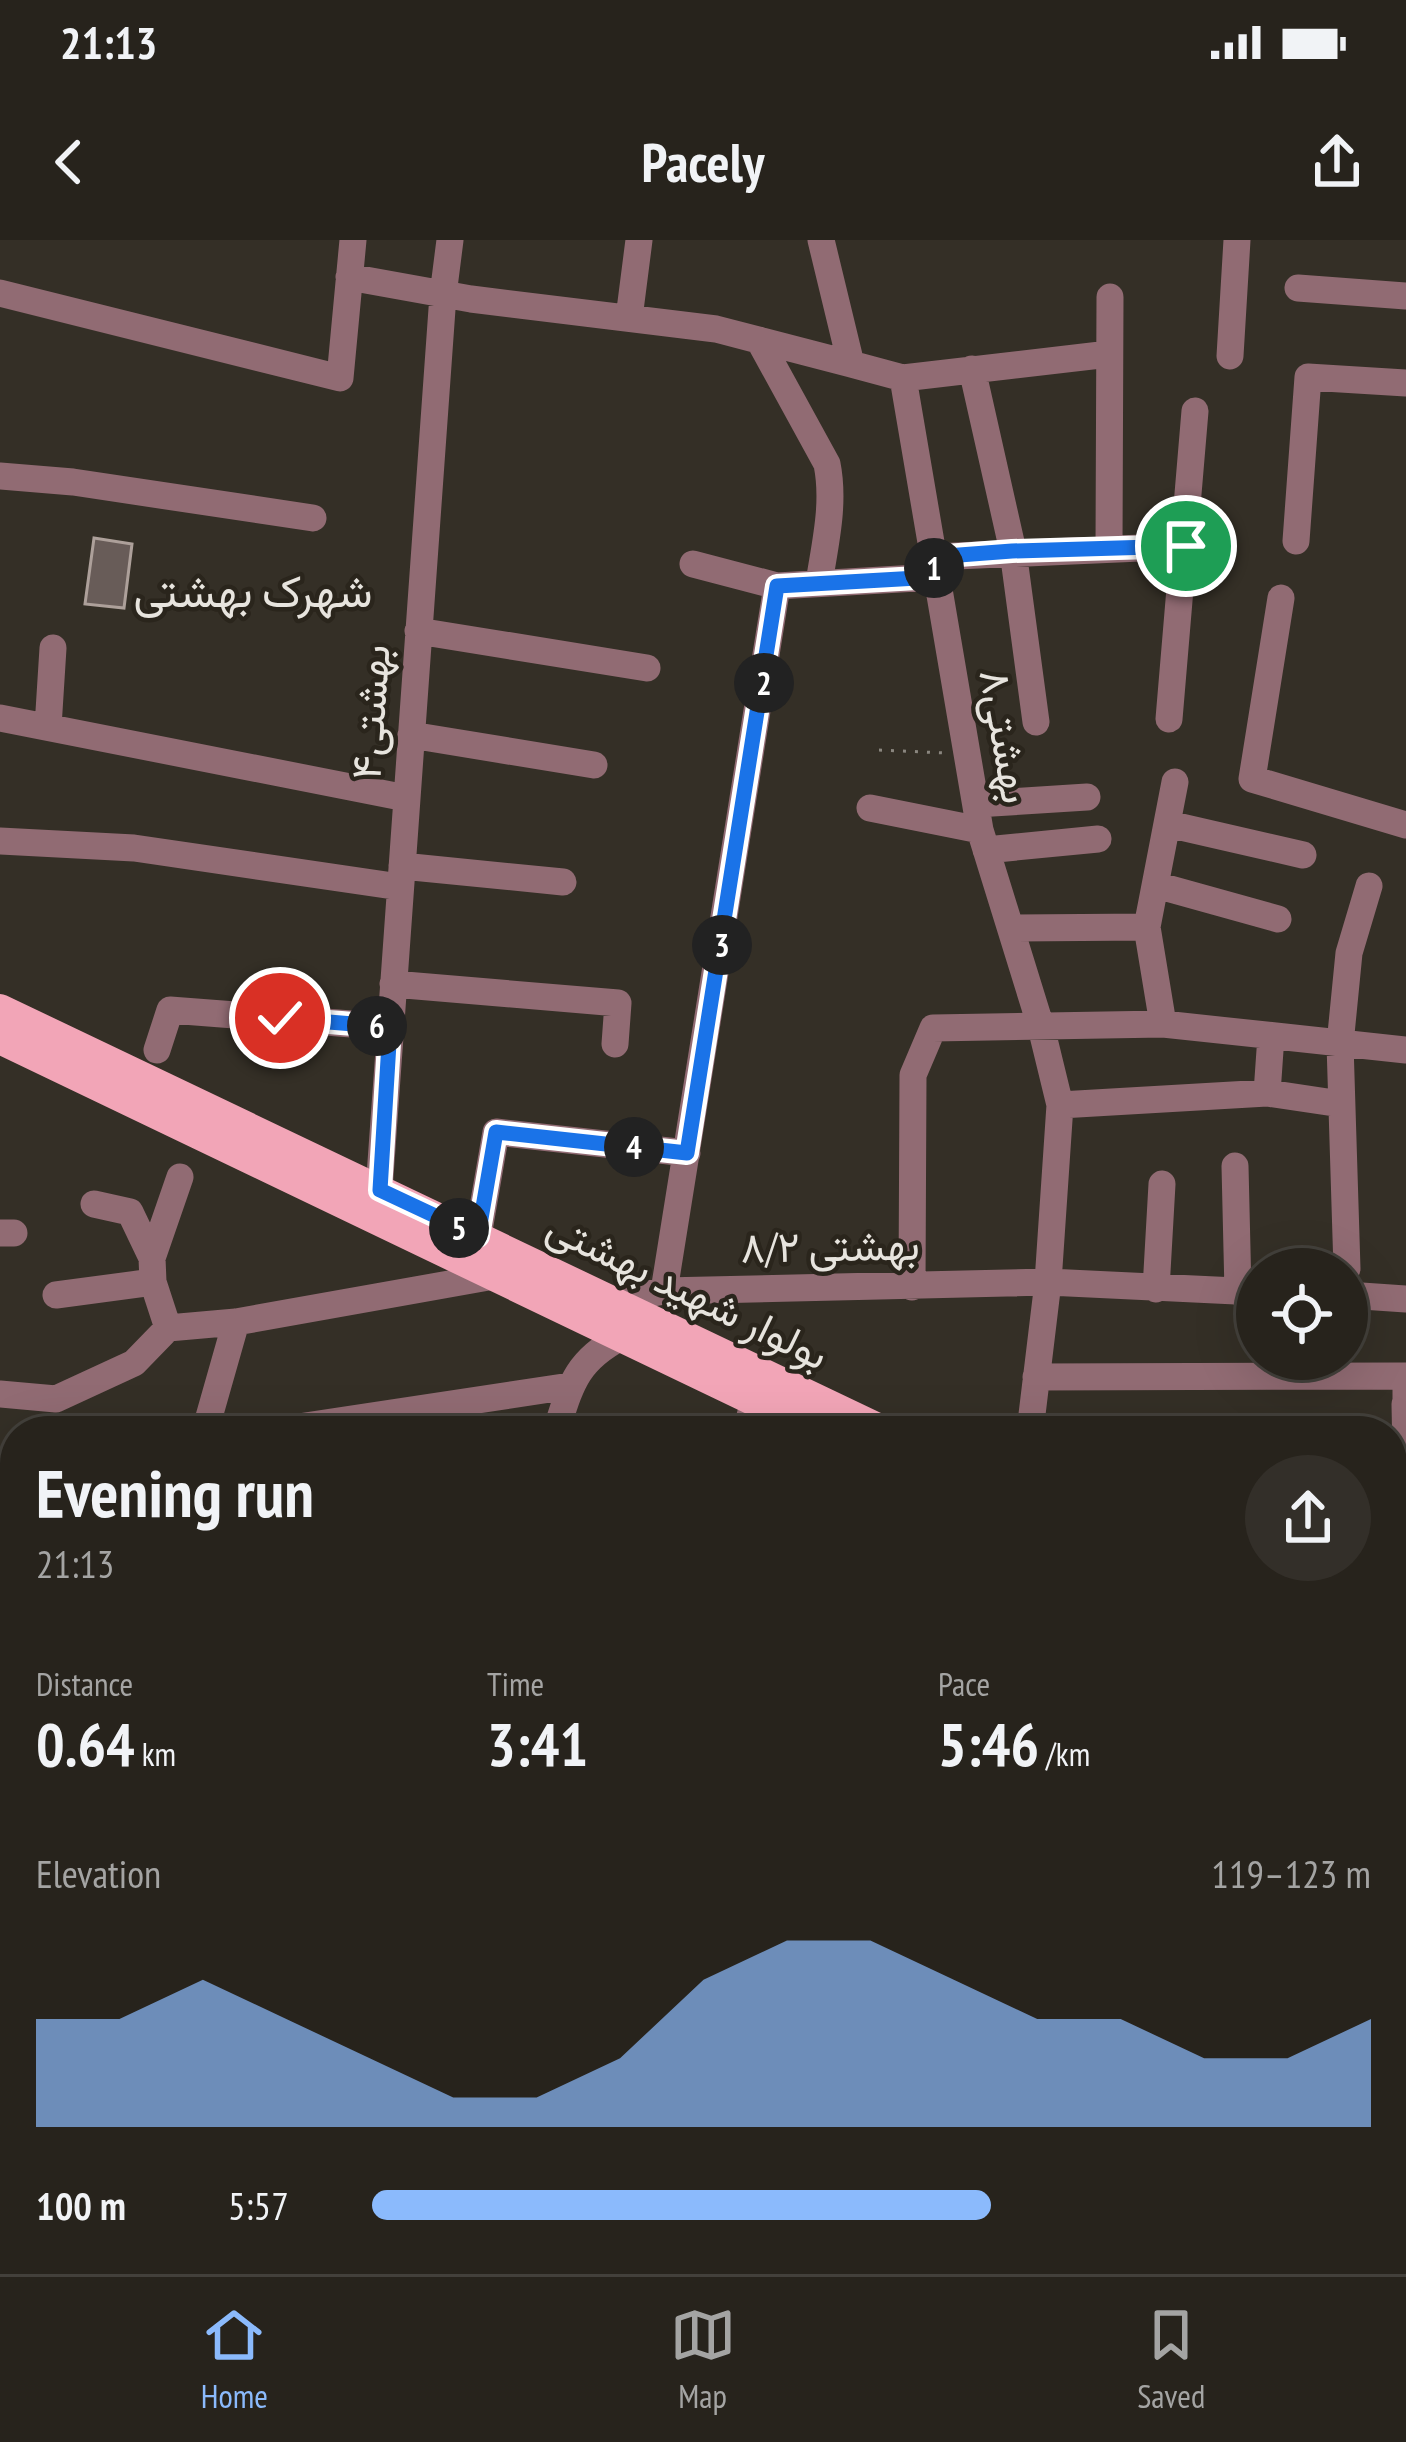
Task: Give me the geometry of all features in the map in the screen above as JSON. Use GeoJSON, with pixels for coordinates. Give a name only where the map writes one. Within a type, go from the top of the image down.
{"type":"FeatureCollection","features":[{"type":"Feature","properties":{"kind":"main road","name":"بولوار شهید بهشتی"},"geometry":{"type":"LineString","coordinates":[[2,1022],[380,1190],[853,1416]]}},
{"type":"Feature","properties":{"kind":"main road","name":"بولوار شهید بهشتی"},"geometry":{"type":"LineString","coordinates":[[2,1022],[494,1276],[621,1336],[750,1416]]}},
{"type":"Feature","properties":{"kind":"street"},"geometry":{"type":"LineString","coordinates":[[0,293],[340,378],[353,240]]}},
{"type":"Feature","properties":{"kind":"street","name":"بهشتی۴"},"geometry":{"type":"LineString","coordinates":[[380,1190],[442,295],[450,240]]}},
{"type":"Feature","properties":{"kind":"street"},"geometry":{"type":"LineString","coordinates":[[628,318],[639,240]]}},
{"type":"Feature","properties":{"kind":"street"},"geometry":{"type":"LineString","coordinates":[[821,240],[850,364]]}},
{"type":"Feature","properties":{"kind":"street"},"geometry":{"type":"LineString","coordinates":[[1231,356],[1237,240]]}},
{"type":"Feature","properties":{"kind":"street"},"geometry":{"type":"LineString","coordinates":[[349,278],[442,295],[716,328],[903,378],[1109,354]]}},
{"type":"Feature","properties":{"kind":"street"},"geometry":{"type":"LineString","coordinates":[[1298,288],[1406,296]]}},
{"type":"Feature","properties":{"kind":"street"},"geometry":{"type":"LineString","coordinates":[[1109,548],[1110,297]]}},
{"type":"Feature","properties":{"kind":"street"},"geometry":{"type":"LineString","coordinates":[[758,340],[827,464],[830,518],[819,584]]}},
{"type":"Feature","properties":{"kind":"street"},"geometry":{"type":"LineString","coordinates":[[972,369],[1012,551],[1036,722]]}},
{"type":"Feature","properties":{"kind":"street"},"geometry":{"type":"LineString","coordinates":[[1296,542],[1308,377],[1406,383]]}},
{"type":"Feature","properties":{"kind":"street","name":"بهشتی۸"},"geometry":{"type":"LineString","coordinates":[[903,378],[981,828],[1060,1105],[1048,1282],[1032,1416]]}},
{"type":"Feature","properties":{"kind":"street"},"geometry":{"type":"LineString","coordinates":[[1169,719],[1195,411]]}},
{"type":"Feature","properties":{"kind":"street"},"geometry":{"type":"LineString","coordinates":[[0,476],[73,482],[313,518]]}},
{"type":"Feature","properties":{"kind":"street"},"geometry":{"type":"LineString","coordinates":[[693,564],[777,586],[934,567],[1012,551],[1186,546]]}},
{"type":"Feature","properties":{"kind":"street"},"geometry":{"type":"LineString","coordinates":[[664,1291],[777,586]]}},
{"type":"Feature","properties":{"kind":"street"},"geometry":{"type":"LineString","coordinates":[[1281,598],[1252,779],[1406,825]]}},
{"type":"Feature","properties":{"kind":"street"},"geometry":{"type":"LineString","coordinates":[[418,632],[647,668]]}},
{"type":"Feature","properties":{"kind":"street"},"geometry":{"type":"LineString","coordinates":[[48,727],[52,648]]}},
{"type":"Feature","properties":{"kind":"street"},"geometry":{"type":"LineString","coordinates":[[0,718],[406,798]]}},
{"type":"Feature","properties":{"kind":"street"},"geometry":{"type":"LineString","coordinates":[[410,735],[594,765]]}},
{"type":"Feature","properties":{"kind":"street"},"geometry":{"type":"LineString","coordinates":[[1163,1024],[1147,927],[1175,782]]}},
{"type":"Feature","properties":{"kind":"street"},"geometry":{"type":"LineString","coordinates":[[981,828],[1087,797]]}},
{"type":"Feature","properties":{"kind":"street"},"geometry":{"type":"LineString","coordinates":[[870,808],[981,828],[1098,839]]}},
{"type":"Feature","properties":{"kind":"street"},"geometry":{"type":"LineString","coordinates":[[1168,824],[1303,855]]}},
{"type":"Feature","properties":{"kind":"street"},"geometry":{"type":"LineString","coordinates":[[0,841],[134,848],[401,876],[563,882]]}},
{"type":"Feature","properties":{"kind":"street"},"geometry":{"type":"LineString","coordinates":[[1156,885],[1278,919]]}},
{"type":"Feature","properties":{"kind":"street"},"geometry":{"type":"LineString","coordinates":[[1345,1248],[1340,1044],[1349,952],[1369,886]]}},
{"type":"Feature","properties":{"kind":"street"},"geometry":{"type":"LineString","coordinates":[[1010,928],[1147,927]]}},
{"type":"Feature","properties":{"kind":"street"},"geometry":{"type":"LineString","coordinates":[[393,984],[618,1004],[615,1044]]}},
{"type":"Feature","properties":{"kind":"street"},"geometry":{"type":"LineString","coordinates":[[157,1050],[170,1010],[390,1027]]}},
{"type":"Feature","properties":{"kind":"street"},"geometry":{"type":"LineString","coordinates":[[912,1287],[913,1076],[933,1028],[1163,1024],[1406,1050]]}},
{"type":"Feature","properties":{"kind":"street"},"geometry":{"type":"LineString","coordinates":[[1267,1093],[1270,1036]]}},
{"type":"Feature","properties":{"kind":"street"},"geometry":{"type":"LineString","coordinates":[[1060,1105],[1267,1093],[1341,1104]]}},
{"type":"Feature","properties":{"kind":"street"},"geometry":{"type":"LineString","coordinates":[[478,1236],[496,1132],[687,1153]]}},
{"type":"Feature","properties":{"kind":"street"},"geometry":{"type":"LineString","coordinates":[[1235,1166],[1243,1248]]}},
{"type":"Feature","properties":{"kind":"street"},"geometry":{"type":"LineString","coordinates":[[152,1270],[180,1177]]}},
{"type":"Feature","properties":{"kind":"street"},"geometry":{"type":"LineString","coordinates":[[1156,1289],[1162,1184]]}},
{"type":"Feature","properties":{"kind":"street"},"geometry":{"type":"LineString","coordinates":[[94,1204],[130,1212],[168,1328]]}},
{"type":"Feature","properties":{"kind":"street"},"geometry":{"type":"LineString","coordinates":[[56,1295],[152,1270]]}},
{"type":"Feature","properties":{"kind":"street"},"geometry":{"type":"LineString","coordinates":[[0,1394],[56,1399],[134,1364],[168,1328],[236,1322],[494,1276]]}},
{"type":"Feature","properties":{"kind":"street","name":"بهشتی ۸/۲"},"geometry":{"type":"LineString","coordinates":[[615,1300],[664,1291],[1048,1282],[1236,1292]]}},
{"type":"Feature","properties":{"kind":"street"},"geometry":{"type":"LineString","coordinates":[[1368,1296],[1406,1299]]}},
{"type":"Feature","properties":{"kind":"street"},"geometry":{"type":"LineString","coordinates":[[209,1416],[236,1322]]}},
{"type":"Feature","properties":{"kind":"street"},"geometry":{"type":"LineString","coordinates":[[561,1416],[570,1386],[593,1352],[621,1336]]}},
{"type":"Feature","properties":{"kind":"street"},"geometry":{"type":"LineString","coordinates":[[1036,1377],[1406,1376],[1405,1404]]}},
{"type":"Feature","properties":{"kind":"street"},"geometry":{"type":"LineString","coordinates":[[371,1416],[570,1386]]}},
{"type":"Feature","properties":{"kind":"path"},"geometry":{"type":"LineString","coordinates":[[879,750],[966,754]]}},
{"type":"Feature","properties":{"kind":"building"},"geometry":{"type":"Polygon","coordinates":[[[94,538],[132,544],[124,608],[85,604],[94,538]]]}},
{"type":"Feature","properties":{"kind":"district","name":"شهرک بهشتی"},"geometry":{"type":"Point","coordinates":[253,591]}},
{"type":"Feature","properties":{"kind":"route"},"geometry":{"type":"LineString","coordinates":[[280,1018],[390,1027],[380,1190],[478,1236],[496,1132],[687,1153],[777,586],[935,577],[933,557],[1186,546]]}}]}
